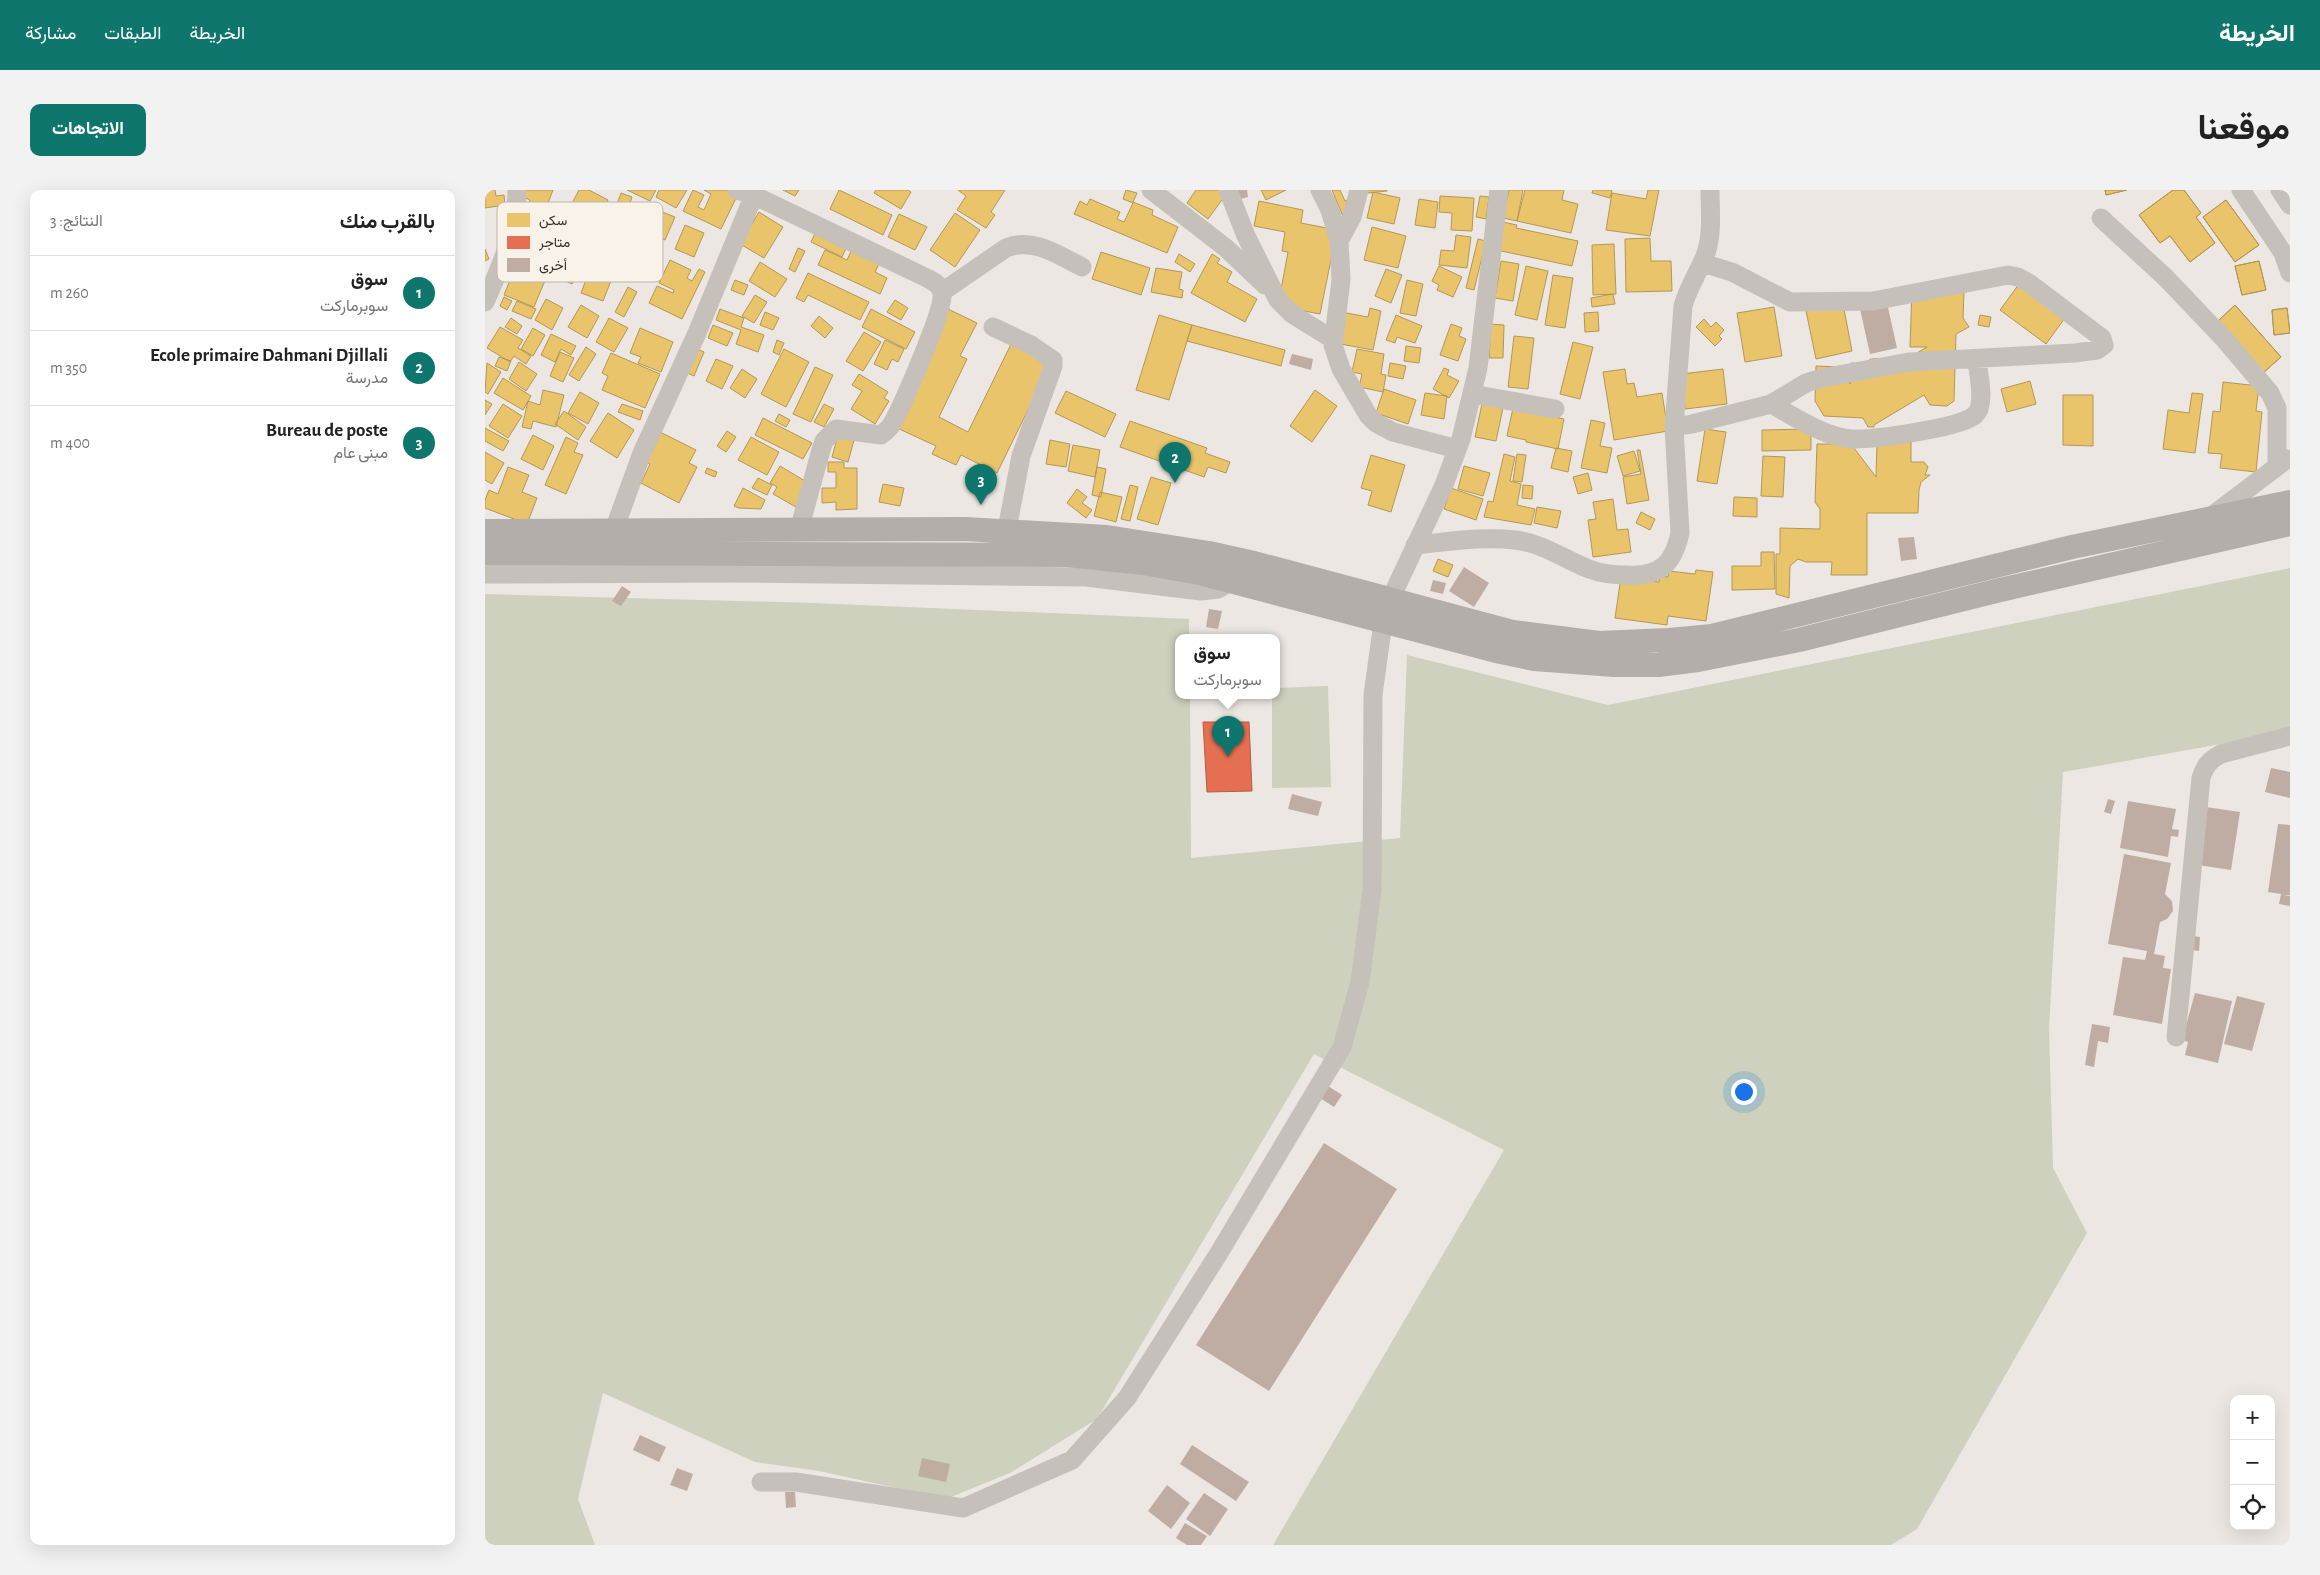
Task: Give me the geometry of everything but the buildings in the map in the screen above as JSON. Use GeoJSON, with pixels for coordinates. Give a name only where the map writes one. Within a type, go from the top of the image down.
{"type":"FeatureCollection","features":[{"type":"Feature","properties":{"kind":"main road"},"geometry":{"type":"LineString","coordinates":[[485,553],[1067,555],[1233,570],[1391,598],[1513,632],[1599,643],[1712,636],[2072,547],[2290,502]]}},
{"type":"Feature","properties":{"kind":"main road"},"geometry":{"type":"LineString","coordinates":[[485,531],[612,552],[799,530],[1007,531],[1107,537],[1209,553],[1233,570],[1383,622],[1534,659],[1614,665],[1658,665],[1698,660],[1799,640],[2000,590],[2290,524]]}},
{"type":"Feature","properties":{"kind":"street"},"geometry":{"type":"LineString","coordinates":[[1151,190],[1226,248],[1271,290]]}},
{"type":"Feature","properties":{"kind":"street"},"geometry":{"type":"LineString","coordinates":[[1228,190],[1246,236],[1271,290],[1278,300],[1292,314],[1334,340]]}},
{"type":"Feature","properties":{"kind":"street"},"geometry":{"type":"LineString","coordinates":[[1320,190],[1330,210],[1339,241],[1341,280],[1333,349],[1341,369],[1372,420],[1393,432],[1457,449]]}},
{"type":"Feature","properties":{"kind":"street"},"geometry":{"type":"LineString","coordinates":[[1339,241],[1352,217],[1359,190]]}},
{"type":"Feature","properties":{"kind":"street"},"geometry":{"type":"LineString","coordinates":[[761,1482],[796,1482],[963,1508],[1071,1460],[1127,1398],[1219,1253],[1342,1047],[1360,982],[1372,890],[1373,694],[1383,622],[1391,598],[1444,485],[1457,449],[1479,368],[1499,190]]}},
{"type":"Feature","properties":{"kind":"street"},"geometry":{"type":"LineString","coordinates":[[1415,546],[1470,539],[1515,540],[1534,543],[1601,573],[1637,576],[1653,574],[1660,570],[1671,557],[1680,533],[1674,427],[1683,306],[1687,292],[1702,263],[1710,238],[1710,190]]}},
{"type":"Feature","properties":{"kind":"street"},"geometry":{"type":"LineString","coordinates":[[2241,190],[2283,253],[2290,273]]}},
{"type":"Feature","properties":{"kind":"street"},"geometry":{"type":"LineString","coordinates":[[2280,190],[2290,205]]}},
{"type":"Feature","properties":{"kind":"street"},"geometry":{"type":"LineString","coordinates":[[612,552],[641,454],[697,333],[749,192],[927,278],[940,287],[942,292],[940,306],[926,345],[891,425],[881,435],[836,429],[824,441],[799,530]]}},
{"type":"Feature","properties":{"kind":"street"},"geometry":{"type":"LineString","coordinates":[[2101,218],[2166,278],[2225,341],[2270,393],[2277,408],[2281,468],[2208,519]]}},
{"type":"Feature","properties":{"kind":"street"},"geometry":{"type":"LineString","coordinates":[[942,292],[1006,248],[1017,243],[1045,249],[1082,266]]}},
{"type":"Feature","properties":{"kind":"street"},"geometry":{"type":"LineString","coordinates":[[1674,427],[1771,404],[1806,383],[1822,378],[1909,362],[2075,353],[2097,350],[2104,346],[2105,342],[2103,338],[2029,283],[2018,277],[2008,275],[1873,301],[1790,302],[1732,272],[1702,263]]}},
{"type":"Feature","properties":{"kind":"street"},"geometry":{"type":"LineString","coordinates":[[485,302],[497,274]]}},
{"type":"Feature","properties":{"kind":"street"},"geometry":{"type":"LineString","coordinates":[[993,327],[1031,345],[1053,360],[1053,366],[1021,456],[1003,554]]}},
{"type":"Feature","properties":{"kind":"street"},"geometry":{"type":"LineString","coordinates":[[1771,404],[1807,424],[1832,434],[1852,439],[1951,425],[1972,417],[1979,410],[1981,399],[1977,359]]}},
{"type":"Feature","properties":{"kind":"street"},"geometry":{"type":"LineString","coordinates":[[1472,394],[1555,409]]}},
{"type":"Feature","properties":{"kind":"street"},"geometry":{"type":"LineString","coordinates":[[485,574],[612,552],[732,573],[1087,577],[1201,591],[1218,589],[1233,570]]}},
{"type":"Feature","properties":{"kind":"street"},"geometry":{"type":"LineString","coordinates":[[2176,1037],[2201,778],[2205,768],[2213,758],[2221,754],[2290,736]]}},
{"type":"Feature","properties":{"kind":"green space"},"geometry":{"type":"Polygon","coordinates":[[[2290,568],[2290,732],[2063,772],[2049,1029],[2053,1168],[2087,1233],[1917,1529],[1891,1545],[1273,1545],[1504,1150],[1314,1054],[1097,1419],[1010,1473],[946,1499],[819,1471],[755,1462],[603,1393],[578,1499],[595,1545],[485,1545],[485,594],[814,603],[1189,619],[1189,634],[1175,634],[1175,699],[1190,699],[1191,858],[1400,838],[1407,655],[1608,705],[2290,568]]]}},
{"type":"Feature","properties":{"kind":"green space"},"geometry":{"type":"Polygon","coordinates":[[[1328,686],[1331,787],[1272,788],[1272,699],[1280,699],[1280,688],[1328,686]]]}},
{"type":"Feature","properties":{"kind":"place","name":"Ecole primaire Dahmani Djillali"},"geometry":{"type":"Point","coordinates":[1175,483]}},
{"type":"Feature","properties":{"kind":"place","name":"Bureau de poste"},"geometry":{"type":"Point","coordinates":[981,505]}},
{"type":"Feature","properties":{"kind":"place","name":"سوق"},"geometry":{"type":"Point","coordinates":[1228,757]}}]}
